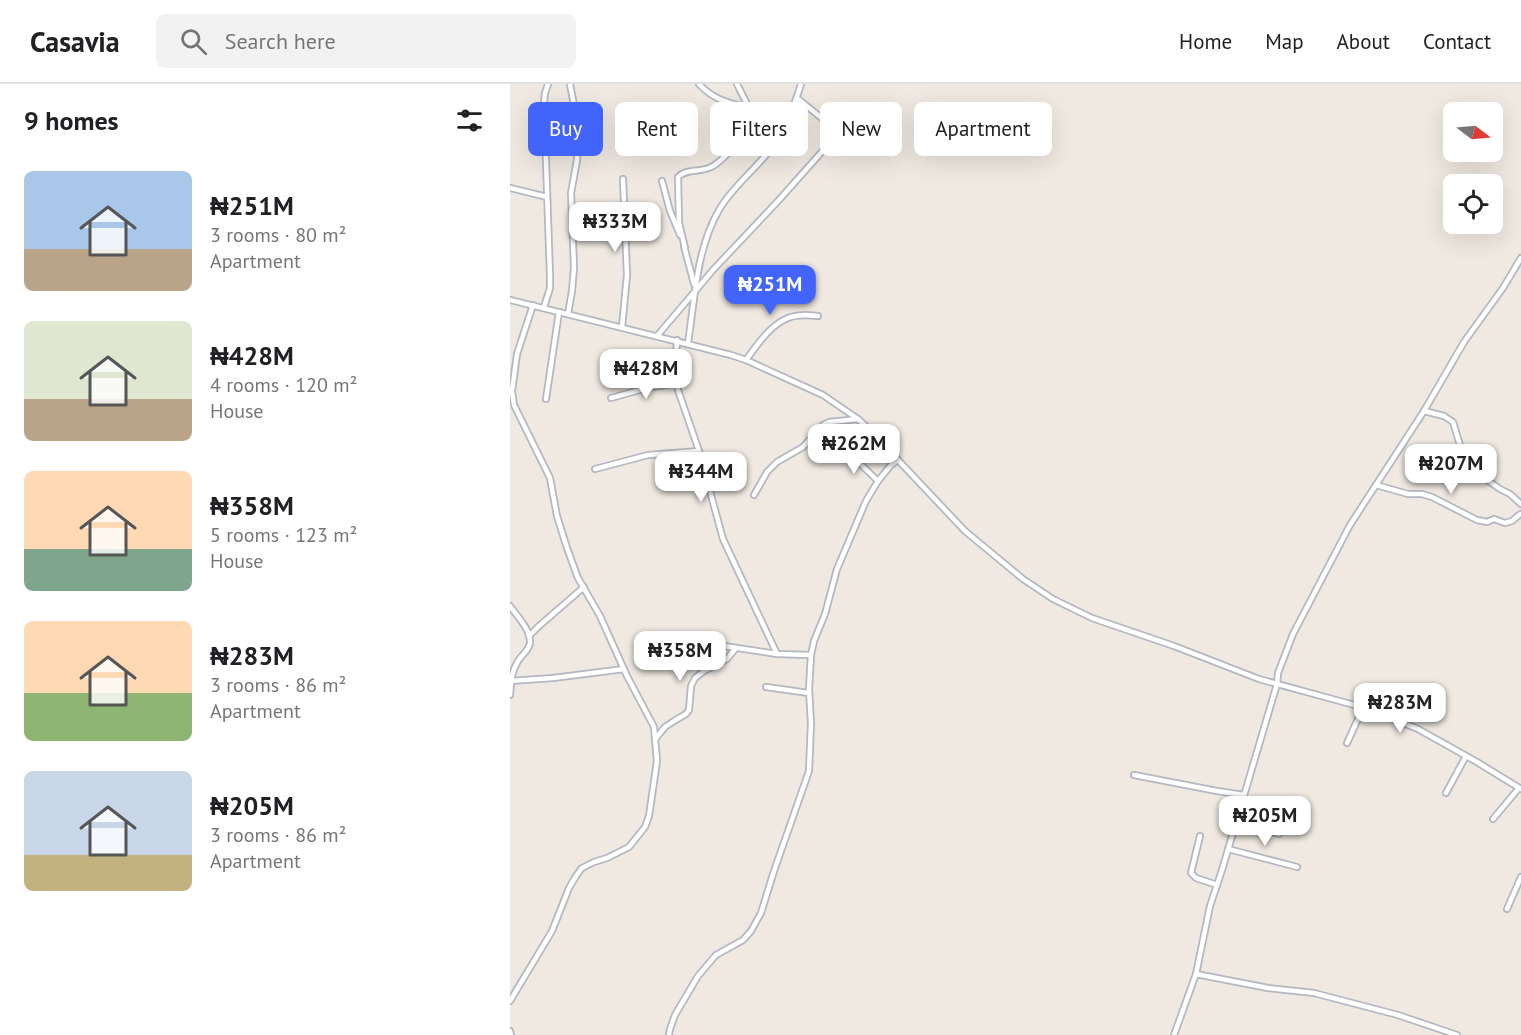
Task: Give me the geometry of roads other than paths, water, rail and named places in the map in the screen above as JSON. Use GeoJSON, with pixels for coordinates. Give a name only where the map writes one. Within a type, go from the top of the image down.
{"type":"FeatureCollection","features":[{"type":"Feature","properties":{"kind":"street"},"geometry":{"type":"LineString","coordinates":[[544,307],[550,288],[544,103],[548,84]]}},
{"type":"Feature","properties":{"kind":"street"},"geometry":{"type":"LineString","coordinates":[[568,314],[573,291],[574,267],[571,193],[578,143],[578,127],[570,84]]}},
{"type":"Feature","properties":{"kind":"street"},"geometry":{"type":"LineString","coordinates":[[699,84],[710,94],[725,102]]}},
{"type":"Feature","properties":{"kind":"street"},"geometry":{"type":"LineString","coordinates":[[737,84],[745,102]]}},
{"type":"Feature","properties":{"kind":"street"},"geometry":{"type":"LineString","coordinates":[[794,102],[801,84]]}},
{"type":"Feature","properties":{"kind":"street"},"geometry":{"type":"LineString","coordinates":[[657,336],[695,289],[779,200],[835,136],[835,129],[796,98]]}},
{"type":"Feature","properties":{"kind":"street"},"geometry":{"type":"LineString","coordinates":[[695,289],[679,223],[678,177],[687,172],[710,168],[724,156]]}},
{"type":"Feature","properties":{"kind":"street"},"geometry":{"type":"LineString","coordinates":[[688,343],[702,250],[719,210],[765,156]]}},
{"type":"Feature","properties":{"kind":"street"},"geometry":{"type":"LineString","coordinates":[[622,327],[627,275],[623,179]]}},
{"type":"Feature","properties":{"kind":"street"},"geometry":{"type":"LineString","coordinates":[[662,181],[670,211],[685,248]]}},
{"type":"Feature","properties":{"kind":"street"},"geometry":{"type":"LineString","coordinates":[[510,188],[547,197]]}},
{"type":"Feature","properties":{"kind":"street"},"geometry":{"type":"LineString","coordinates":[[1174,1035],[1196,974],[1210,906],[1277,684],[1278,673],[1293,634],[1350,525],[1424,411],[1464,342],[1503,288],[1521,258]]}},
{"type":"Feature","properties":{"kind":"street"},"geometry":{"type":"LineString","coordinates":[[510,300],[677,340],[746,360],[823,395],[858,419],[887,446],[965,531],[1023,579],[1053,599],[1092,618],[1174,646],[1259,679],[1363,708],[1418,729],[1520,789],[1493,819]]}},
{"type":"Feature","properties":{"kind":"street"},"geometry":{"type":"LineString","coordinates":[[510,1001],[552,931],[569,888],[582,868],[629,847],[645,827],[649,816],[657,761],[654,727],[600,616],[578,578],[557,516],[550,478],[514,405],[512,391],[516,364],[533,305]]}},
{"type":"Feature","properties":{"kind":"street"},"geometry":{"type":"LineString","coordinates":[[546,399],[559,312]]}},
{"type":"Feature","properties":{"kind":"street"},"geometry":{"type":"LineString","coordinates":[[746,360],[772,328],[786,318],[818,316]]}},
{"type":"Feature","properties":{"kind":"street"},"geometry":{"type":"LineString","coordinates":[[677,340],[675,374],[677,383],[699,451],[723,539],[777,654]]}},
{"type":"Feature","properties":{"kind":"street"},"geometry":{"type":"LineString","coordinates":[[611,398],[677,383]]}},
{"type":"Feature","properties":{"kind":"street"},"geometry":{"type":"LineString","coordinates":[[1424,411],[1444,416],[1453,422],[1466,465],[1521,504]]}},
{"type":"Feature","properties":{"kind":"street"},"geometry":{"type":"LineString","coordinates":[[754,495],[766,472],[777,462],[803,447],[823,425],[828,422],[858,419]]}},
{"type":"Feature","properties":{"kind":"street"},"geometry":{"type":"LineString","coordinates":[[595,469],[648,455],[699,451]]}},
{"type":"Feature","properties":{"kind":"street"},"geometry":{"type":"LineString","coordinates":[[847,451],[878,481]]}},
{"type":"Feature","properties":{"kind":"street"},"geometry":{"type":"LineString","coordinates":[[669,1035],[675,1015],[698,975],[716,955],[743,940],[761,913],[810,771],[809,693],[814,641],[825,614],[837,569],[866,501],[878,481],[898,460]]}},
{"type":"Feature","properties":{"kind":"street"},"geometry":{"type":"LineString","coordinates":[[1376,485],[1408,494],[1432,497],[1477,520],[1487,522],[1494,519],[1505,523],[1521,514]]}},
{"type":"Feature","properties":{"kind":"street"},"geometry":{"type":"LineString","coordinates":[[529,636],[584,587]]}},
{"type":"Feature","properties":{"kind":"street"},"geometry":{"type":"LineString","coordinates":[[510,606],[525,626],[529,636],[529,647],[517,662],[510,680],[510,695]]}},
{"type":"Feature","properties":{"kind":"street"},"geometry":{"type":"LineString","coordinates":[[704,644],[777,654],[811,655]]}},
{"type":"Feature","properties":{"kind":"street"},"geometry":{"type":"LineString","coordinates":[[655,739],[665,727],[689,710],[691,686],[695,678],[727,659],[736,648]]}},
{"type":"Feature","properties":{"kind":"street"},"geometry":{"type":"LineString","coordinates":[[510,680],[553,678],[624,669]]}},
{"type":"Feature","properties":{"kind":"street"},"geometry":{"type":"LineString","coordinates":[[766,687],[809,693]]}},
{"type":"Feature","properties":{"kind":"street"},"geometry":{"type":"LineString","coordinates":[[1347,743],[1363,708]]}},
{"type":"Feature","properties":{"kind":"street"},"geometry":{"type":"LineString","coordinates":[[1446,793],[1466,756]]}},
{"type":"Feature","properties":{"kind":"street"},"geometry":{"type":"LineString","coordinates":[[1134,775],[1244,795]]}},
{"type":"Feature","properties":{"kind":"street"},"geometry":{"type":"LineString","coordinates":[[1236,820],[1279,834]]}},
{"type":"Feature","properties":{"kind":"street"},"geometry":{"type":"LineString","coordinates":[[1200,836],[1191,873],[1196,878],[1217,885]]}},
{"type":"Feature","properties":{"kind":"street"},"geometry":{"type":"LineString","coordinates":[[1228,849],[1297,867]]}},
{"type":"Feature","properties":{"kind":"street"},"geometry":{"type":"LineString","coordinates":[[1507,909],[1521,877]]}},
{"type":"Feature","properties":{"kind":"street"},"geometry":{"type":"LineString","coordinates":[[1196,974],[1268,988],[1314,993],[1398,1015],[1456,1035]]}},
{"type":"Feature","properties":{"kind":"street"},"geometry":{"type":"LineString","coordinates":[[510,1031],[512,1035]]}}]}
